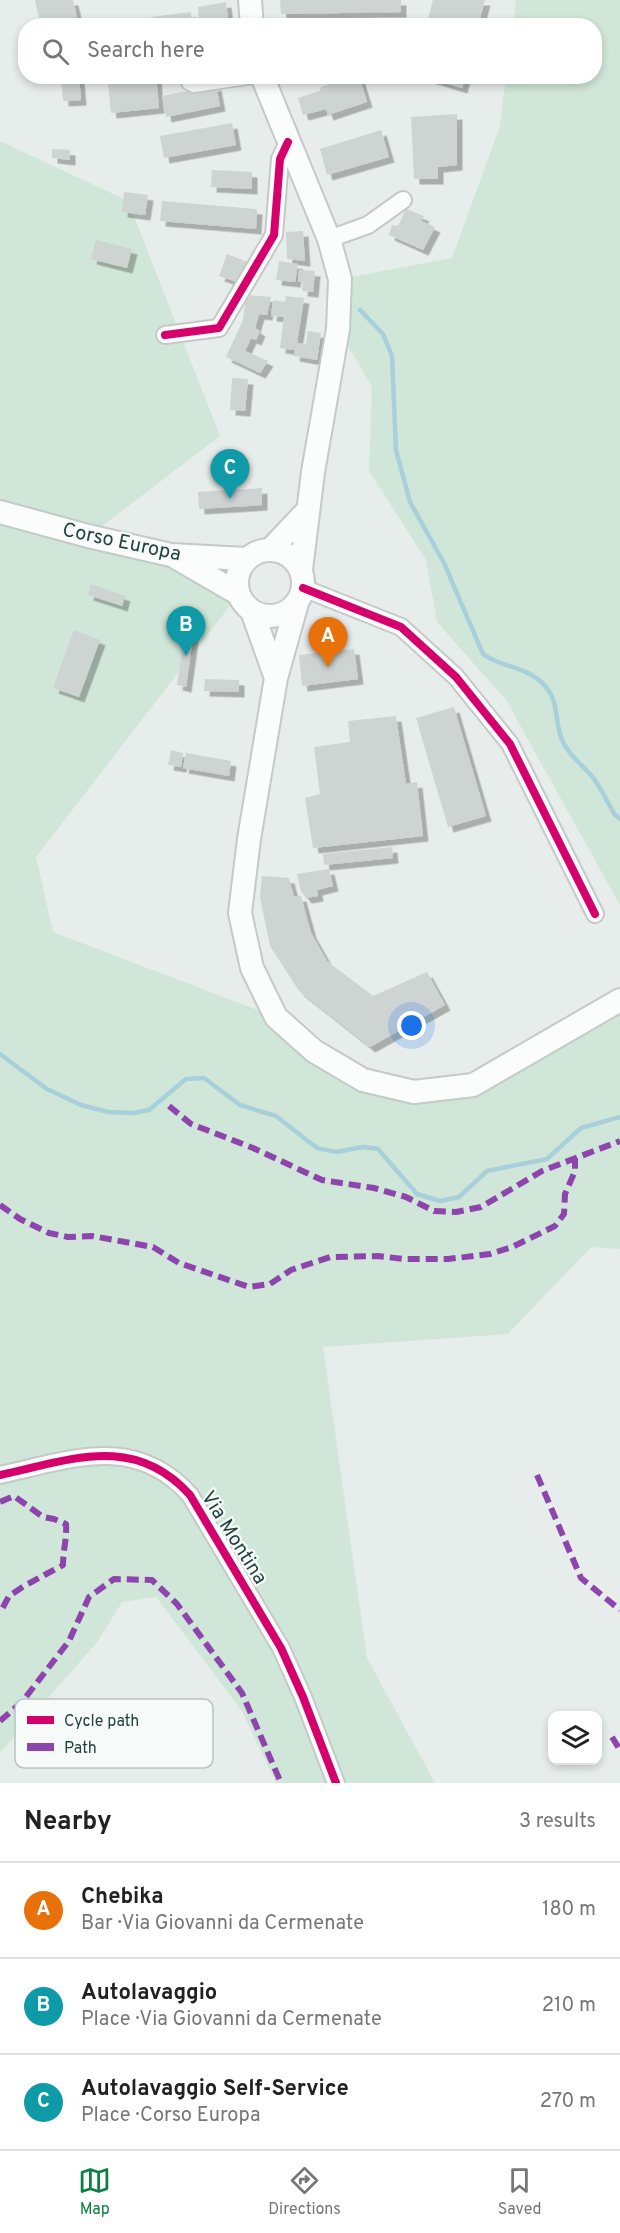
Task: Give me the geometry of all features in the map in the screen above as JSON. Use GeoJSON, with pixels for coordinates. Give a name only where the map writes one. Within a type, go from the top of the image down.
{"type":"FeatureCollection","features":[{"type":"Feature","properties":{"kind":"main road"},"geometry":{"type":"LineString","coordinates":[[250,0],[251,18]]}},
{"type":"Feature","properties":{"kind":"main road"},"geometry":{"type":"LineString","coordinates":[[265,84],[329,239],[340,279],[338,329],[308,510],[301,587],[276,678],[249,840],[240,912],[252,968],[276,1017],[314,1051],[363,1080],[414,1092],[473,1085],[620,1000]]}},
{"type":"Feature","properties":{"kind":"main road"},"geometry":{"type":"LineString","coordinates":[[271,549],[308,510]]}},
{"type":"Feature","properties":{"kind":"main road","name":"Corso Europa"},"geometry":{"type":"LineString","coordinates":[[0,513],[171,555],[246,560]]}},
{"type":"Feature","properties":{"kind":"main road"},"geometry":{"type":"LineString","coordinates":[[276,678],[237,584],[239,572],[246,560],[261,550],[271,549],[289,555],[301,587]]}},
{"type":"Feature","properties":{"kind":"main road"},"geometry":{"type":"LineString","coordinates":[[171,555],[245,603],[271,616],[286,612],[301,587]]}},
{"type":"Feature","properties":{"kind":"street"},"geometry":{"type":"LineString","coordinates":[[165,335],[219,328],[273,235],[280,159],[288,142]]}},
{"type":"Feature","properties":{"kind":"street"},"geometry":{"type":"LineString","coordinates":[[329,239],[368,225],[403,200]]}},
{"type":"Feature","properties":{"kind":"street"},"geometry":{"type":"LineString","coordinates":[[301,587],[401,627],[456,677],[510,744],[595,914]]}},
{"type":"Feature","properties":{"kind":"street","name":"Via Montina"},"geometry":{"type":"LineString","coordinates":[[0,1475],[87,1456],[112,1455],[135,1458],[159,1468],[176,1479],[190,1495],[281,1648],[303,1697],[336,1783]]}},
{"type":"Feature","properties":{"kind":"lane"},"geometry":{"type":"LineString","coordinates":[[186,84],[194,88],[219,84]]}},
{"type":"Feature","properties":{"kind":"green space"},"geometry":{"type":"Polygon","coordinates":[[[516,0],[620,0],[620,905],[506,700],[437,622],[426,560],[369,471],[372,387],[338,329],[340,279],[452,258],[500,126],[505,84],[602,84],[602,18],[514,18],[516,0]]]}},
{"type":"Feature","properties":{"kind":"green space"},"geometry":{"type":"Polygon","coordinates":[[[0,141],[128,201],[220,436],[89,536],[239,594],[36,857],[53,932],[276,1017],[363,1080],[473,1085],[620,1000],[620,1249],[591,1247],[508,1334],[323,1347],[367,1658],[435,1783],[276,1783],[242,1711],[156,1597],[122,1602],[98,1641],[47,1699],[15,1699],[15,1736],[0,1753],[0,141]]]}},
{"type":"Feature","properties":{"kind":"building"},"geometry":{"type":"Polygon","coordinates":[[[35,0],[73,0],[77,17],[39,18],[35,0]]]}},
{"type":"Feature","properties":{"kind":"building"},"geometry":{"type":"Polygon","coordinates":[[[280,0],[401,0],[401,12],[281,14],[280,0]]]}},
{"type":"Feature","properties":{"kind":"building"},"geometry":{"type":"Polygon","coordinates":[[[433,0],[485,0],[480,18],[428,18],[433,0]]]}},
{"type":"Feature","properties":{"kind":"building"},"geometry":{"type":"Polygon","coordinates":[[[226,2],[228,18],[199,18],[198,7],[226,2]]]}},
{"type":"Feature","properties":{"kind":"building"},"geometry":{"type":"Polygon","coordinates":[[[191,12],[191,18],[151,18],[191,12]]]}},
{"type":"Feature","properties":{"kind":"building"},"geometry":{"type":"Polygon","coordinates":[[[62,84],[80,84],[81,100],[63,101],[62,84]]]}},
{"type":"Feature","properties":{"kind":"building"},"geometry":{"type":"Polygon","coordinates":[[[108,84],[157,84],[159,108],[111,113],[108,84]]]}},
{"type":"Feature","properties":{"kind":"building"},"geometry":{"type":"Polygon","coordinates":[[[329,84],[361,84],[367,102],[328,115],[326,109],[303,115],[298,98],[320,91],[321,87],[329,84]]]}},
{"type":"Feature","properties":{"kind":"building"},"geometry":{"type":"Polygon","coordinates":[[[449,84],[463,84],[462,88],[449,84]]]}},
{"type":"Feature","properties":{"kind":"building"},"geometry":{"type":"Polygon","coordinates":[[[216,85],[220,106],[166,117],[162,96],[216,85]]]}},
{"type":"Feature","properties":{"kind":"building"},"geometry":{"type":"Polygon","coordinates":[[[457,114],[457,165],[438,167],[438,179],[414,179],[411,117],[457,114]]]}},
{"type":"Feature","properties":{"kind":"building"},"geometry":{"type":"Polygon","coordinates":[[[232,123],[236,145],[164,158],[160,136],[232,123]]]}},
{"type":"Feature","properties":{"kind":"building"},"geometry":{"type":"Polygon","coordinates":[[[381,130],[389,157],[327,175],[320,149],[381,130]]]}},
{"type":"Feature","properties":{"kind":"building"},"geometry":{"type":"Polygon","coordinates":[[[52,149],[70,150],[70,160],[52,158],[52,149]]]}},
{"type":"Feature","properties":{"kind":"building"},"geometry":{"type":"Polygon","coordinates":[[[212,170],[252,172],[252,189],[211,187],[212,170]]]}},
{"type":"Feature","properties":{"kind":"building"},"geometry":{"type":"Polygon","coordinates":[[[124,192],[148,195],[145,215],[122,212],[124,192]]]}},
{"type":"Feature","properties":{"kind":"building"},"geometry":{"type":"Polygon","coordinates":[[[162,201],[257,209],[256,229],[160,221],[162,201]]]}},
{"type":"Feature","properties":{"kind":"building"},"geometry":{"type":"Polygon","coordinates":[[[406,209],[424,216],[421,221],[435,227],[423,250],[389,235],[392,225],[398,226],[406,209]]]}},
{"type":"Feature","properties":{"kind":"building"},"geometry":{"type":"Polygon","coordinates":[[[303,231],[305,261],[287,259],[286,232],[303,231]]]}},
{"type":"Feature","properties":{"kind":"building"},"geometry":{"type":"Polygon","coordinates":[[[96,240],[132,249],[127,268],[91,259],[96,240]]]}},
{"type":"Feature","properties":{"kind":"building"},"geometry":{"type":"Polygon","coordinates":[[[227,254],[250,263],[243,284],[219,276],[227,254]]]}},
{"type":"Feature","properties":{"kind":"building"},"geometry":{"type":"Polygon","coordinates":[[[279,261],[298,264],[295,282],[276,280],[279,261]]]}},
{"type":"Feature","properties":{"kind":"building"},"geometry":{"type":"Polygon","coordinates":[[[299,270],[315,271],[313,292],[302,291],[303,282],[298,281],[299,270]]]}},
{"type":"Feature","properties":{"kind":"building"},"geometry":{"type":"Polygon","coordinates":[[[246,295],[271,297],[267,315],[259,314],[255,328],[260,331],[256,340],[251,338],[245,351],[268,361],[260,373],[226,357],[243,320],[246,295]]]}},
{"type":"Feature","properties":{"kind":"building"},"geometry":{"type":"Polygon","coordinates":[[[286,296],[304,298],[297,343],[306,344],[308,331],[321,333],[317,360],[294,356],[295,350],[280,348],[284,317],[271,316],[273,300],[285,302],[286,296]]]}},
{"type":"Feature","properties":{"kind":"building"},"geometry":{"type":"Polygon","coordinates":[[[232,378],[248,379],[245,411],[230,410],[232,378]]]}},
{"type":"Feature","properties":{"kind":"building"},"geometry":{"type":"Polygon","coordinates":[[[262,488],[262,505],[199,509],[198,492],[262,488]]]}},
{"type":"Feature","properties":{"kind":"building"},"geometry":{"type":"Polygon","coordinates":[[[91,584],[125,596],[122,606],[88,595],[91,584]]]}},
{"type":"Feature","properties":{"kind":"building"},"geometry":{"type":"Polygon","coordinates":[[[188,615],[196,617],[186,687],[177,685],[188,615]]]}},
{"type":"Feature","properties":{"kind":"building"},"geometry":{"type":"Polygon","coordinates":[[[74,630],[100,640],[79,697],[53,688],[74,630]]]}},
{"type":"Feature","properties":{"kind":"building"},"geometry":{"type":"Polygon","coordinates":[[[354,649],[358,679],[302,686],[299,655],[354,649]]]}},
{"type":"Feature","properties":{"kind":"building"},"geometry":{"type":"Polygon","coordinates":[[[205,679],[239,680],[239,692],[204,691],[205,679]]]}},
{"type":"Feature","properties":{"kind":"building"},"geometry":{"type":"Polygon","coordinates":[[[454,707],[486,816],[448,827],[416,718],[454,707]]]}},
{"type":"Feature","properties":{"kind":"building"},"geometry":{"type":"Polygon","coordinates":[[[396,716],[406,784],[417,782],[423,836],[313,848],[305,798],[320,794],[314,747],[350,742],[348,721],[396,716]]]}},
{"type":"Feature","properties":{"kind":"building"},"geometry":{"type":"Polygon","coordinates":[[[171,750],[183,753],[181,767],[168,765],[171,750]]]}},
{"type":"Feature","properties":{"kind":"building"},"geometry":{"type":"Polygon","coordinates":[[[186,753],[231,761],[229,776],[183,768],[186,753]]]}},
{"type":"Feature","properties":{"kind":"building"},"geometry":{"type":"Polygon","coordinates":[[[392,847],[393,858],[324,865],[323,854],[392,847]]]}},
{"type":"Feature","properties":{"kind":"building"},"geometry":{"type":"Polygon","coordinates":[[[329,869],[333,886],[317,890],[318,896],[306,898],[301,891],[297,874],[329,869]]]}},
{"type":"Feature","properties":{"kind":"building"},"geometry":{"type":"Polygon","coordinates":[[[262,876],[289,878],[294,897],[301,896],[311,933],[327,961],[373,996],[427,972],[445,1005],[370,1047],[299,991],[270,946],[260,897],[262,876]]]}},
{"type":"Feature","properties":{"kind":"waterway"},"geometry":{"type":"LineString","coordinates":[[360,310],[383,334],[392,356],[396,450],[410,502],[444,563],[483,654],[497,662],[526,672],[547,688],[554,702],[562,740],[571,754],[595,780],[615,815],[620,819]]}},
{"type":"Feature","properties":{"kind":"waterway"},"geometry":{"type":"LineString","coordinates":[[0,1054],[47,1089],[81,1105],[108,1112],[133,1113],[149,1110],[186,1079],[204,1078],[240,1105],[276,1116],[317,1148],[336,1152],[363,1147],[378,1149],[417,1194],[440,1201],[459,1197],[487,1171],[547,1159],[581,1128],[620,1117]]}},
{"type":"Feature","properties":{"kind":"marked path"},"geometry":{"type":"LineString","coordinates":[[169,1106],[191,1124],[253,1148],[322,1180],[374,1188],[406,1197],[434,1211],[456,1212],[481,1207],[542,1171],[620,1141]]}},
{"type":"Feature","properties":{"kind":"marked path"},"geometry":{"type":"LineString","coordinates":[[0,1205],[20,1219],[49,1233],[68,1237],[92,1236],[153,1247],[179,1263],[249,1287],[270,1284],[291,1270],[330,1257],[378,1256],[404,1259],[448,1259],[490,1254],[512,1247],[555,1226],[564,1214],[565,1194],[575,1171],[575,1158]]}},
{"type":"Feature","properties":{"kind":"marked path"},"geometry":{"type":"LineString","coordinates":[[537,1475],[581,1578],[620,1610]]}},
{"type":"Feature","properties":{"kind":"marked path"},"geometry":{"type":"LineString","coordinates":[[0,1502],[14,1496],[43,1517],[66,1524],[63,1565],[9,1596],[0,1613]]}},
{"type":"Feature","properties":{"kind":"marked path"},"geometry":{"type":"LineString","coordinates":[[24,1699],[69,1641],[89,1597],[114,1579],[152,1580],[177,1604],[242,1693],[281,1783]]}},
{"type":"Feature","properties":{"kind":"marked path"},"geometry":{"type":"LineString","coordinates":[[0,1721],[15,1708]]}},
{"type":"Feature","properties":{"kind":"marked path"},"geometry":{"type":"LineString","coordinates":[[612,1737],[620,1750]]}},
{"type":"Feature","properties":{"kind":"cycle path"},"geometry":{"type":"LineString","coordinates":[[165,335],[219,328],[274,235],[280,159],[288,142]]}},
{"type":"Feature","properties":{"kind":"cycle path"},"geometry":{"type":"LineString","coordinates":[[303,588],[401,627],[456,677],[510,744],[595,914]]}},
{"type":"Feature","properties":{"kind":"cycle path"},"geometry":{"type":"LineString","coordinates":[[0,1475],[76,1458],[124,1457],[147,1464],[169,1476],[190,1495],[281,1648],[303,1697],[336,1783]]}},
{"type":"Feature","properties":{"kind":"place","name":"Autolavaggio Self-Service"},"geometry":{"type":"Point","coordinates":[230,499]}},
{"type":"Feature","properties":{"kind":"place","name":"Autolavaggio"},"geometry":{"type":"Point","coordinates":[186,656]}},
{"type":"Feature","properties":{"kind":"place","name":"Chebika"},"geometry":{"type":"Point","coordinates":[328,667]}}]}
